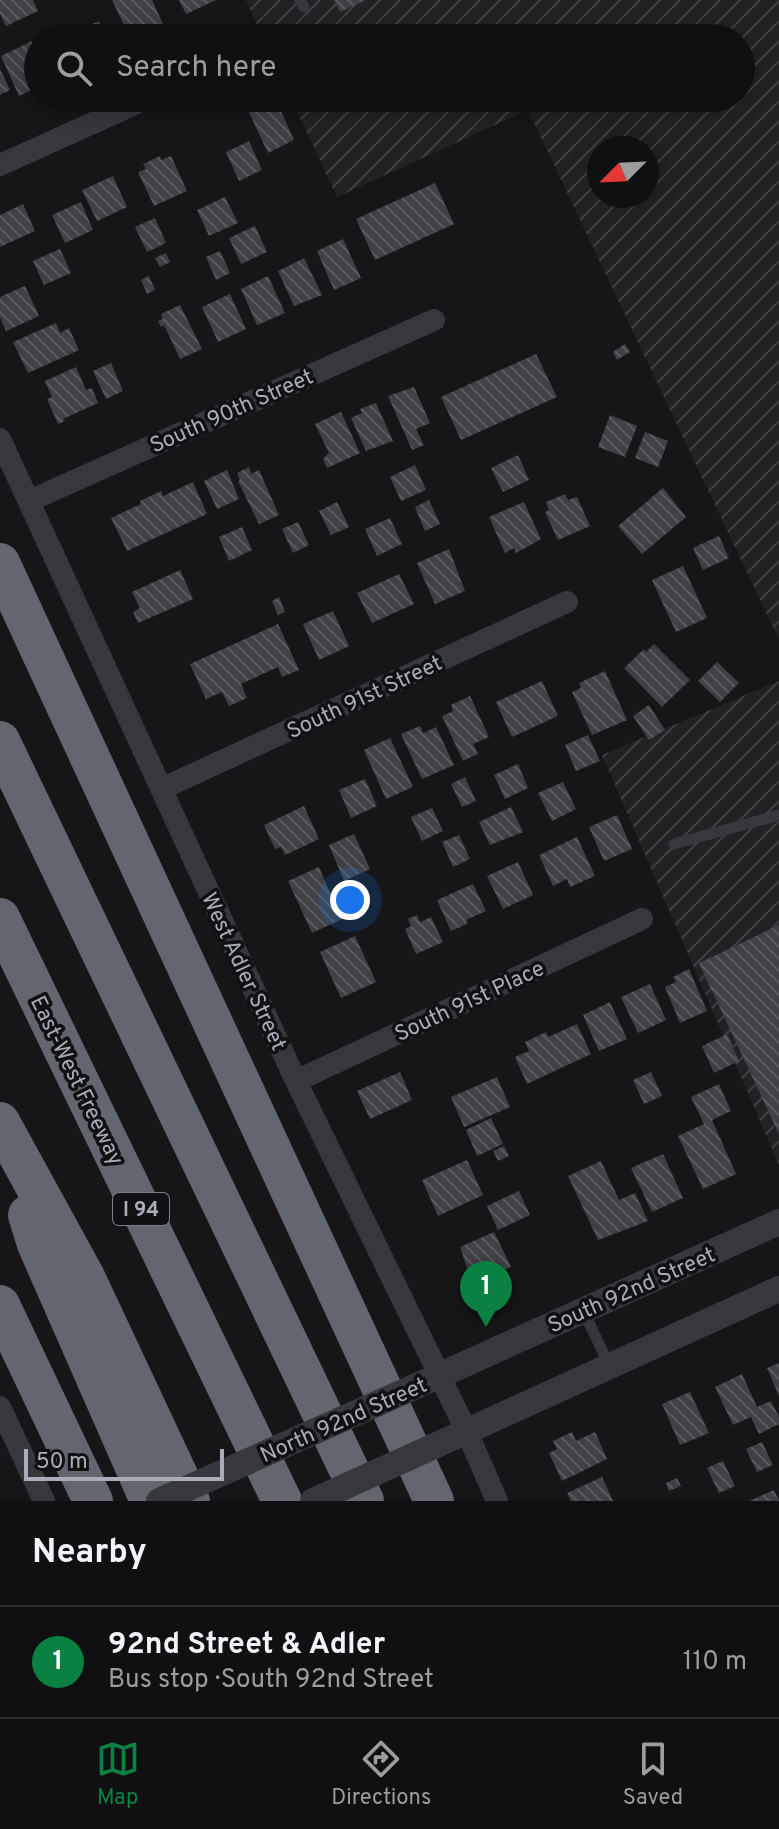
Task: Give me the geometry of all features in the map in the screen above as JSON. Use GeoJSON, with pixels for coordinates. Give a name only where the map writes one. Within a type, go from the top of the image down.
{"type":"FeatureCollection","features":[{"type":"Feature","properties":{"kind":"highway"},"geometry":{"type":"LineString","coordinates":[[0,563],[434,1501]]}},
{"type":"Feature","properties":{"kind":"highway"},"geometry":{"type":"LineString","coordinates":[[0,722],[6,754],[364,1501]]}},
{"type":"Feature","properties":{"kind":"highway","name":"East-West Freeway"},"geometry":{"type":"LineString","coordinates":[[0,918],[282,1501]]}},
{"type":"Feature","properties":{"kind":"highway"},"geometry":{"type":"LineString","coordinates":[[0,1125],[37,1244],[150,1501]]}},
{"type":"Feature","properties":{"kind":"highway"},"geometry":{"type":"LineString","coordinates":[[0,1125],[85,1277],[190,1501]]}},
{"type":"Feature","properties":{"kind":"highway"},"geometry":{"type":"LineString","coordinates":[[0,1305],[93,1501]]}},
{"type":"Feature","properties":{"kind":"street"},"geometry":{"type":"LineString","coordinates":[[0,165],[117,112]]}},
{"type":"Feature","properties":{"kind":"street","name":"South 90th Street"},"geometry":{"type":"LineString","coordinates":[[29,501],[434,320]]}},
{"type":"Feature","properties":{"kind":"street","name":"West Adler Street"},"geometry":{"type":"LineString","coordinates":[[0,439],[296,1081],[467,1432],[497,1501]]}},
{"type":"Feature","properties":{"kind":"street","name":"South 91st Street"},"geometry":{"type":"LineString","coordinates":[[161,789],[567,602]]}},
{"type":"Feature","properties":{"kind":"street","name":"South 91st Place"},"geometry":{"type":"LineString","coordinates":[[296,1081],[642,919]]}},
{"type":"Feature","properties":{"kind":"street","name":"South 92nd Street"},"geometry":{"type":"LineString","coordinates":[[440,1377],[779,1222]]}},
{"type":"Feature","properties":{"kind":"street"},"geometry":{"type":"LineString","coordinates":[[313,1501],[779,1289]]}},
{"type":"Feature","properties":{"kind":"street","name":"North 92nd Street"},"geometry":{"type":"LineString","coordinates":[[159,1501],[440,1377]]}},
{"type":"Feature","properties":{"kind":"street"},"geometry":{"type":"LineString","coordinates":[[0,1407],[44,1501]]}},
{"type":"Feature","properties":{"kind":"lane"},"geometry":{"type":"LineString","coordinates":[[674,844],[779,815]]}},
{"type":"Feature","properties":{"kind":"lane"},"geometry":{"type":"LineString","coordinates":[[584,1311],[610,1366]]}},
{"type":"Feature","properties":{"kind":"shaded area"},"geometry":{"type":"Polygon","coordinates":[[[246,0],[779,0],[779,640],[529,112],[755,112],[755,24],[257,24],[246,0]]]}},
{"type":"Feature","properties":{"kind":"shaded area"},"geometry":{"type":"Polygon","coordinates":[[[298,112],[524,112],[337,197],[298,112]]]}},
{"type":"Feature","properties":{"kind":"shaded area"},"geometry":{"type":"Polygon","coordinates":[[[779,681],[779,1165],[602,755],[779,681]]]}},
{"type":"Feature","properties":{"kind":"building"},"geometry":{"type":"Polygon","coordinates":[[[0,0],[33,0],[38,11],[6,26],[0,14],[0,0]]]}},
{"type":"Feature","properties":{"kind":"building"},"geometry":{"type":"Polygon","coordinates":[[[112,0],[152,0],[163,24],[123,24],[112,0]]]}},
{"type":"Feature","properties":{"kind":"building"},"geometry":{"type":"Polygon","coordinates":[[[179,0],[216,0],[186,14],[179,0]]]}},
{"type":"Feature","properties":{"kind":"building"},"geometry":{"type":"Polygon","coordinates":[[[334,0],[366,0],[340,12],[334,0]]]}},
{"type":"Feature","properties":{"kind":"building"},"geometry":{"type":"Polygon","coordinates":[[[24,45],[24,94],[19,96],[1,56],[24,45]]]}},
{"type":"Feature","properties":{"kind":"building"},"geometry":{"type":"Polygon","coordinates":[[[0,69],[10,90],[0,95],[0,69]]]}},
{"type":"Feature","properties":{"kind":"building"},"geometry":{"type":"Polygon","coordinates":[[[249,112],[281,112],[294,140],[268,153],[249,112]]]}},
{"type":"Feature","properties":{"kind":"building"},"geometry":{"type":"Polygon","coordinates":[[[249,141],[262,170],[239,181],[226,152],[249,141]]]}},
{"type":"Feature","properties":{"kind":"building"},"geometry":{"type":"Polygon","coordinates":[[[160,156],[161,160],[171,156],[187,191],[154,206],[138,172],[146,169],[143,164],[160,156]]]}},
{"type":"Feature","properties":{"kind":"building"},"geometry":{"type":"Polygon","coordinates":[[[113,176],[127,207],[97,221],[82,190],[113,176]]]}},
{"type":"Feature","properties":{"kind":"building"},"geometry":{"type":"Polygon","coordinates":[[[435,183],[454,224],[375,260],[356,219],[435,183]]]}},
{"type":"Feature","properties":{"kind":"building"},"geometry":{"type":"Polygon","coordinates":[[[225,197],[238,223],[209,236],[197,210],[225,197]]]}},
{"type":"Feature","properties":{"kind":"building"},"geometry":{"type":"Polygon","coordinates":[[[81,202],[93,230],[65,243],[52,215],[81,202]]]}},
{"type":"Feature","properties":{"kind":"building"},"geometry":{"type":"Polygon","coordinates":[[[23,204],[35,231],[0,247],[0,215],[23,204]]]}},
{"type":"Feature","properties":{"kind":"building"},"geometry":{"type":"Polygon","coordinates":[[[155,218],[166,243],[147,252],[135,227],[155,218]]]}},
{"type":"Feature","properties":{"kind":"building"},"geometry":{"type":"Polygon","coordinates":[[[255,226],[267,252],[241,264],[229,238],[255,226]]]}},
{"type":"Feature","properties":{"kind":"building"},"geometry":{"type":"Polygon","coordinates":[[[343,239],[361,278],[334,290],[317,251],[343,239]]]}},
{"type":"Feature","properties":{"kind":"building"},"geometry":{"type":"Polygon","coordinates":[[[60,249],[71,273],[44,285],[33,261],[60,249]]]}},
{"type":"Feature","properties":{"kind":"building"},"geometry":{"type":"Polygon","coordinates":[[[220,251],[230,273],[216,280],[206,257],[220,251]]]}},
{"type":"Feature","properties":{"kind":"building"},"geometry":{"type":"Polygon","coordinates":[[[166,253],[170,262],[160,267],[155,258],[166,253]]]}},
{"type":"Feature","properties":{"kind":"building"},"geometry":{"type":"Polygon","coordinates":[[[304,258],[322,295],[294,306],[278,271],[304,258]]]}},
{"type":"Feature","properties":{"kind":"building"},"geometry":{"type":"Polygon","coordinates":[[[149,276],[155,290],[147,294],[141,280],[149,276]]]}},
{"type":"Feature","properties":{"kind":"building"},"geometry":{"type":"Polygon","coordinates":[[[268,276],[285,313],[257,325],[241,289],[268,276]]]}},
{"type":"Feature","properties":{"kind":"building"},"geometry":{"type":"Polygon","coordinates":[[[25,286],[39,316],[6,331],[0,317],[0,297],[25,286]]]}},
{"type":"Feature","properties":{"kind":"building"},"geometry":{"type":"Polygon","coordinates":[[[230,294],[246,329],[218,342],[202,307],[230,294]]]}},
{"type":"Feature","properties":{"kind":"building"},"geometry":{"type":"Polygon","coordinates":[[[180,305],[202,349],[180,359],[164,325],[161,327],[158,321],[163,319],[161,314],[180,305]]]}},
{"type":"Feature","properties":{"kind":"building"},"geometry":{"type":"Polygon","coordinates":[[[56,323],[60,333],[69,328],[79,350],[28,373],[13,342],[56,323]]]}},
{"type":"Feature","properties":{"kind":"building"},"geometry":{"type":"Polygon","coordinates":[[[625,344],[630,352],[617,360],[613,352],[625,344]]]}},
{"type":"Feature","properties":{"kind":"building"},"geometry":{"type":"Polygon","coordinates":[[[536,354],[557,397],[461,440],[441,397],[536,354]]]}},
{"type":"Feature","properties":{"kind":"building"},"geometry":{"type":"Polygon","coordinates":[[[111,363],[123,391],[106,399],[93,371],[111,363]]]}},
{"type":"Feature","properties":{"kind":"building"},"geometry":{"type":"Polygon","coordinates":[[[76,367],[86,390],[92,388],[98,403],[58,424],[47,399],[52,397],[45,381],[76,367]]]}},
{"type":"Feature","properties":{"kind":"building"},"geometry":{"type":"Polygon","coordinates":[[[414,387],[430,423],[416,429],[424,445],[412,450],[388,396],[414,387]]]}},
{"type":"Feature","properties":{"kind":"building"},"geometry":{"type":"Polygon","coordinates":[[[376,403],[393,441],[366,451],[351,418],[362,413],[360,409],[376,403]]]}},
{"type":"Feature","properties":{"kind":"building"},"geometry":{"type":"Polygon","coordinates":[[[341,412],[360,453],[327,468],[323,459],[329,453],[315,424],[341,412]]]}},
{"type":"Feature","properties":{"kind":"building"},"geometry":{"type":"Polygon","coordinates":[[[610,415],[637,426],[625,457],[598,447],[610,415]]]}},
{"type":"Feature","properties":{"kind":"building"},"geometry":{"type":"Polygon","coordinates":[[[645,432],[668,441],[658,467],[635,458],[645,432]]]}},
{"type":"Feature","properties":{"kind":"building"},"geometry":{"type":"Polygon","coordinates":[[[518,455],[529,480],[503,492],[491,468],[518,455]]]}},
{"type":"Feature","properties":{"kind":"building"},"geometry":{"type":"Polygon","coordinates":[[[415,465],[426,490],[401,501],[390,477],[415,465]]]}},
{"type":"Feature","properties":{"kind":"building"},"geometry":{"type":"Polygon","coordinates":[[[249,467],[251,474],[259,470],[279,515],[259,524],[238,481],[237,473],[249,467]]]}},
{"type":"Feature","properties":{"kind":"building"},"geometry":{"type":"Polygon","coordinates":[[[227,470],[239,499],[217,509],[204,481],[227,470]]]}},
{"type":"Feature","properties":{"kind":"building"},"geometry":{"type":"Polygon","coordinates":[[[193,482],[207,514],[127,551],[111,518],[161,491],[163,496],[193,482]]]}},
{"type":"Feature","properties":{"kind":"building"},"geometry":{"type":"Polygon","coordinates":[[[663,488],[686,517],[642,554],[618,526],[663,488]]]}},
{"type":"Feature","properties":{"kind":"building"},"geometry":{"type":"Polygon","coordinates":[[[565,494],[568,500],[577,497],[590,526],[558,540],[545,512],[549,510],[546,502],[565,494]]]}},
{"type":"Feature","properties":{"kind":"building"},"geometry":{"type":"Polygon","coordinates":[[[429,500],[440,524],[425,531],[415,507],[429,500]]]}},
{"type":"Feature","properties":{"kind":"building"},"geometry":{"type":"Polygon","coordinates":[[[337,502],[349,527],[331,535],[319,511],[337,502]]]}},
{"type":"Feature","properties":{"kind":"building"},"geometry":{"type":"Polygon","coordinates":[[[524,502],[541,539],[516,553],[514,548],[505,553],[489,517],[524,502]]]}},
{"type":"Feature","properties":{"kind":"building"},"geometry":{"type":"Polygon","coordinates":[[[390,518],[402,544],[377,556],[365,529],[390,518]]]}},
{"type":"Feature","properties":{"kind":"building"},"geometry":{"type":"Polygon","coordinates":[[[298,522],[309,545],[293,553],[282,529],[298,522]]]}},
{"type":"Feature","properties":{"kind":"building"},"geometry":{"type":"Polygon","coordinates":[[[242,527],[252,550],[229,561],[219,537],[242,527]]]}},
{"type":"Feature","properties":{"kind":"building"},"geometry":{"type":"Polygon","coordinates":[[[719,536],[729,558],[703,570],[693,548],[719,536]]]}},
{"type":"Feature","properties":{"kind":"building"},"geometry":{"type":"Polygon","coordinates":[[[449,549],[465,591],[435,604],[417,563],[449,549]]]}},
{"type":"Feature","properties":{"kind":"building"},"geometry":{"type":"Polygon","coordinates":[[[683,566],[707,618],[676,632],[652,580],[683,566]]]}},
{"type":"Feature","properties":{"kind":"building"},"geometry":{"type":"Polygon","coordinates":[[[180,570],[193,599],[138,623],[133,612],[140,608],[132,592],[180,570]]]}},
{"type":"Feature","properties":{"kind":"building"},"geometry":{"type":"Polygon","coordinates":[[[399,574],[414,604],[372,623],[357,593],[399,574]]]}},
{"type":"Feature","properties":{"kind":"building"},"geometry":{"type":"Polygon","coordinates":[[[279,597],[285,612],[278,615],[272,601],[279,597]]]}},
{"type":"Feature","properties":{"kind":"building"},"geometry":{"type":"Polygon","coordinates":[[[333,611],[349,646],[319,660],[303,624],[333,611]]]}},
{"type":"Feature","properties":{"kind":"building"},"geometry":{"type":"Polygon","coordinates":[[[278,624],[299,670],[282,677],[278,667],[241,684],[247,698],[229,706],[222,692],[206,699],[190,664],[278,624]]]}},
{"type":"Feature","properties":{"kind":"building"},"geometry":{"type":"Polygon","coordinates":[[[654,644],[690,680],[662,707],[624,668],[654,644]]]}},
{"type":"Feature","properties":{"kind":"building"},"geometry":{"type":"Polygon","coordinates":[[[717,662],[739,683],[720,702],[698,681],[717,662]]]}},
{"type":"Feature","properties":{"kind":"building"},"geometry":{"type":"Polygon","coordinates":[[[605,671],[627,720],[592,735],[572,692],[581,688],[579,683],[605,671]]]}},
{"type":"Feature","properties":{"kind":"building"},"geometry":{"type":"Polygon","coordinates":[[[542,681],[558,716],[512,737],[496,702],[542,681]]]}},
{"type":"Feature","properties":{"kind":"building"},"geometry":{"type":"Polygon","coordinates":[[[470,696],[489,737],[473,744],[478,754],[463,761],[442,716],[453,711],[451,705],[470,696]]]}},
{"type":"Feature","properties":{"kind":"building"},"geometry":{"type":"Polygon","coordinates":[[[649,705],[665,730],[649,740],[633,716],[649,705]]]}},
{"type":"Feature","properties":{"kind":"building"},"geometry":{"type":"Polygon","coordinates":[[[420,726],[423,733],[436,727],[454,765],[422,779],[401,734],[420,726]]]}},
{"type":"Feature","properties":{"kind":"building"},"geometry":{"type":"Polygon","coordinates":[[[588,735],[600,761],[576,771],[565,745],[588,735]]]}},
{"type":"Feature","properties":{"kind":"building"},"geometry":{"type":"Polygon","coordinates":[[[390,738],[413,787],[386,799],[364,750],[390,738]]]}},
{"type":"Feature","properties":{"kind":"building"},"geometry":{"type":"Polygon","coordinates":[[[518,764],[528,788],[505,799],[494,775],[518,764]]]}},
{"type":"Feature","properties":{"kind":"building"},"geometry":{"type":"Polygon","coordinates":[[[465,777],[476,801],[462,807],[451,784],[465,777]]]}},
{"type":"Feature","properties":{"kind":"building"},"geometry":{"type":"Polygon","coordinates":[[[365,779],[377,806],[351,818],[339,790],[365,779]]]}},
{"type":"Feature","properties":{"kind":"building"},"geometry":{"type":"Polygon","coordinates":[[[563,782],[576,809],[552,821],[538,793],[563,782]]]}},
{"type":"Feature","properties":{"kind":"building"},"geometry":{"type":"Polygon","coordinates":[[[304,806],[319,839],[285,855],[281,847],[275,849],[264,825],[304,806]]]}},
{"type":"Feature","properties":{"kind":"building"},"geometry":{"type":"Polygon","coordinates":[[[511,807],[523,832],[490,845],[479,822],[511,807]]]}},
{"type":"Feature","properties":{"kind":"building"},"geometry":{"type":"Polygon","coordinates":[[[432,808],[443,831],[422,841],[411,817],[432,808]]]}},
{"type":"Feature","properties":{"kind":"building"},"geometry":{"type":"Polygon","coordinates":[[[617,815],[632,849],[604,861],[589,827],[617,815]]]}},
{"type":"Feature","properties":{"kind":"building"},"geometry":{"type":"Polygon","coordinates":[[[354,834],[370,869],[344,881],[329,845],[354,834]]]}},
{"type":"Feature","properties":{"kind":"building"},"geometry":{"type":"Polygon","coordinates":[[[459,835],[470,859],[453,867],[442,842],[459,835]]]}},
{"type":"Feature","properties":{"kind":"building"},"geometry":{"type":"Polygon","coordinates":[[[577,837],[595,876],[570,887],[567,879],[553,886],[539,855],[577,837]]]}},
{"type":"Feature","properties":{"kind":"building"},"geometry":{"type":"Polygon","coordinates":[[[518,862],[533,895],[503,909],[487,876],[518,862]]]}},
{"type":"Feature","properties":{"kind":"building"},"geometry":{"type":"Polygon","coordinates":[[[319,867],[333,899],[346,894],[355,913],[312,933],[288,881],[319,867]]]}},
{"type":"Feature","properties":{"kind":"building"},"geometry":{"type":"Polygon","coordinates":[[[473,884],[486,911],[451,931],[437,900],[473,884]]]}},
{"type":"Feature","properties":{"kind":"building"},"geometry":{"type":"Polygon","coordinates":[[[417,915],[420,922],[431,917],[443,942],[416,954],[405,929],[411,926],[408,919],[417,915]]]}},
{"type":"Feature","properties":{"kind":"building"},"geometry":{"type":"Polygon","coordinates":[[[779,925],[779,1134],[699,963],[779,925]]]}},
{"type":"Feature","properties":{"kind":"building"},"geometry":{"type":"Polygon","coordinates":[[[355,936],[376,982],[341,998],[320,952],[355,936]]]}},
{"type":"Feature","properties":{"kind":"building"},"geometry":{"type":"Polygon","coordinates":[[[689,969],[707,1011],[680,1023],[665,987],[676,982],[673,977],[689,969]]]}},
{"type":"Feature","properties":{"kind":"building"},"geometry":{"type":"Polygon","coordinates":[[[650,984],[666,1020],[638,1033],[621,997],[650,984]]]}},
{"type":"Feature","properties":{"kind":"building"},"geometry":{"type":"Polygon","coordinates":[[[610,1002],[627,1039],[599,1051],[583,1015],[610,1002]]]}},
{"type":"Feature","properties":{"kind":"building"},"geometry":{"type":"Polygon","coordinates":[[[577,1024],[591,1054],[527,1084],[515,1057],[529,1051],[525,1042],[546,1032],[548,1037],[577,1024]]]}},
{"type":"Feature","properties":{"kind":"building"},"geometry":{"type":"Polygon","coordinates":[[[727,1034],[739,1061],[714,1073],[702,1046],[727,1034]]]}},
{"type":"Feature","properties":{"kind":"building"},"geometry":{"type":"Polygon","coordinates":[[[400,1072],[412,1100],[370,1119],[357,1091],[400,1072]]]}},
{"type":"Feature","properties":{"kind":"building"},"geometry":{"type":"Polygon","coordinates":[[[651,1072],[662,1096],[644,1104],[633,1080],[651,1072]]]}},
{"type":"Feature","properties":{"kind":"building"},"geometry":{"type":"Polygon","coordinates":[[[497,1077],[510,1107],[464,1127],[451,1097],[497,1077]]]}},
{"type":"Feature","properties":{"kind":"building"},"geometry":{"type":"Polygon","coordinates":[[[719,1084],[731,1111],[712,1120],[736,1174],[703,1189],[678,1136],[704,1124],[691,1097],[719,1084]]]}},
{"type":"Feature","properties":{"kind":"building"},"geometry":{"type":"Polygon","coordinates":[[[491,1118],[503,1144],[477,1156],[466,1130],[491,1118]]]}},
{"type":"Feature","properties":{"kind":"building"},"geometry":{"type":"Polygon","coordinates":[[[504,1146],[509,1156],[498,1161],[493,1151],[504,1146]]]}},
{"type":"Feature","properties":{"kind":"building"},"geometry":{"type":"Polygon","coordinates":[[[663,1154],[683,1198],[652,1212],[631,1168],[663,1154]]]}},
{"type":"Feature","properties":{"kind":"building"},"geometry":{"type":"Polygon","coordinates":[[[467,1160],[483,1195],[438,1216],[422,1180],[467,1160]]]}},
{"type":"Feature","properties":{"kind":"building"},"geometry":{"type":"Polygon","coordinates":[[[601,1161],[619,1200],[635,1193],[648,1221],[598,1240],[568,1176],[601,1161]]]}},
{"type":"Feature","properties":{"kind":"building"},"geometry":{"type":"Polygon","coordinates":[[[519,1191],[530,1215],[498,1230],[487,1206],[519,1191]]]}},
{"type":"Feature","properties":{"kind":"building"},"geometry":{"type":"Polygon","coordinates":[[[494,1232],[511,1267],[476,1283],[468,1271],[460,1247],[494,1232]]]}},
{"type":"Feature","properties":{"kind":"building"},"geometry":{"type":"Polygon","coordinates":[[[779,1363],[779,1396],[767,1368],[779,1363]]]}},
{"type":"Feature","properties":{"kind":"building"},"geometry":{"type":"Polygon","coordinates":[[[742,1374],[757,1407],[771,1401],[779,1417],[779,1424],[759,1434],[751,1417],[733,1425],[715,1387],[742,1374]]]}},
{"type":"Feature","properties":{"kind":"building"},"geometry":{"type":"Polygon","coordinates":[[[690,1392],[709,1433],[680,1445],[662,1404],[690,1392]]]}},
{"type":"Feature","properties":{"kind":"building"},"geometry":{"type":"Polygon","coordinates":[[[572,1432],[576,1441],[595,1432],[607,1459],[562,1481],[549,1453],[557,1449],[553,1441],[572,1432]]]}},
{"type":"Feature","properties":{"kind":"building"},"geometry":{"type":"Polygon","coordinates":[[[762,1442],[773,1465],[757,1472],[746,1449],[762,1442]]]}},
{"type":"Feature","properties":{"kind":"building"},"geometry":{"type":"Polygon","coordinates":[[[723,1461],[735,1486],[719,1493],[707,1468],[723,1461]]]}},
{"type":"Feature","properties":{"kind":"building"},"geometry":{"type":"Polygon","coordinates":[[[602,1477],[613,1501],[571,1501],[567,1493],[602,1477]]]}},
{"type":"Feature","properties":{"kind":"building"},"geometry":{"type":"Polygon","coordinates":[[[677,1478],[681,1486],[669,1491],[666,1483],[677,1478]]]}},
{"type":"Feature","properties":{"kind":"building"},"geometry":{"type":"Polygon","coordinates":[[[774,1490],[779,1501],[749,1501],[774,1490]]]}},
{"type":"Feature","properties":{"kind":"place","name":"92nd Street & Adler"},"geometry":{"type":"Point","coordinates":[486,1327]}}]}
